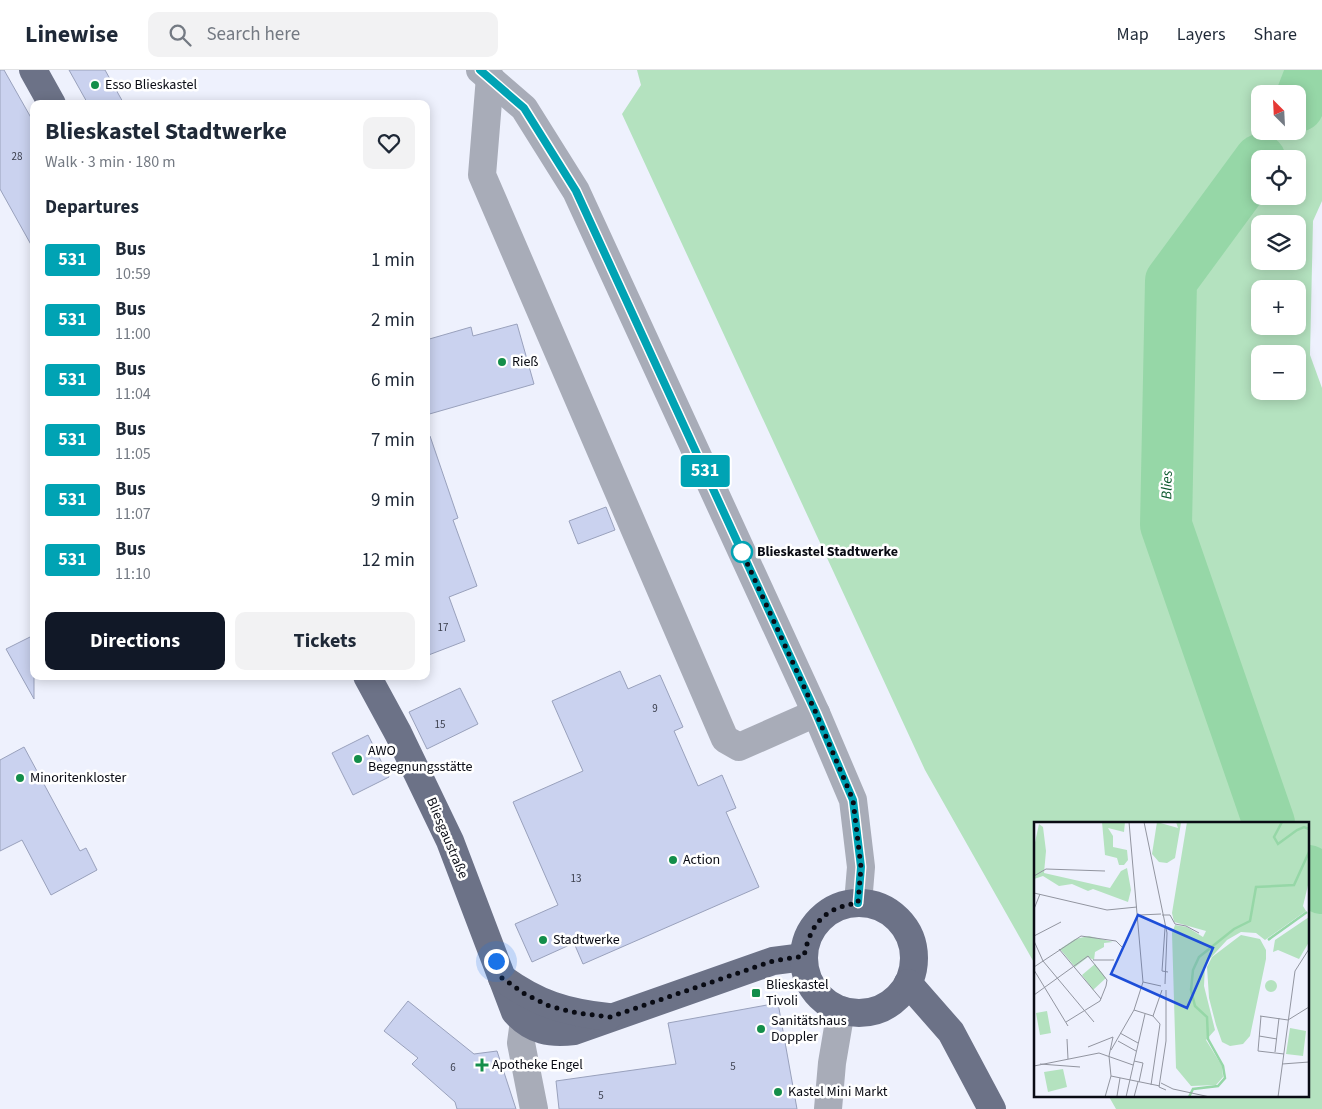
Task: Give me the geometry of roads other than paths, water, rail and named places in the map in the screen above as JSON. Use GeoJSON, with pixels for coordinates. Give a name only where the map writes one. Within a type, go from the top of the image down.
{"type":"FeatureCollection","features":[{"type":"Feature","properties":{"kind":"main road"},"geometry":{"type":"LineString","coordinates":[[33,70],[50,100]]}},
{"type":"Feature","properties":{"kind":"main road","name":"Bliesgaustraße"},"geometry":{"type":"LineString","coordinates":[[369,680],[398,733],[450,841],[515,1012],[524,1021]]}},
{"type":"Feature","properties":{"kind":"main road"},"geometry":{"type":"LineString","coordinates":[[858,903],[877,906],[894,914],[906,929],[913,946],[914,965],[908,983],[899,996],[887,1006],[872,1011],[856,1013],[841,1010],[826,1002],[814,989],[806,974],[804,956],[807,940],[815,925],[827,913],[842,906],[858,903]]}},
{"type":"Feature","properties":{"kind":"main road"},"geometry":{"type":"LineString","coordinates":[[524,1021],[538,1029],[556,1033],[574,1031],[773,961],[804,956]]}},
{"type":"Feature","properties":{"kind":"main road"},"geometry":{"type":"LineString","coordinates":[[502,978],[525,994],[549,1006],[577,1013],[610,1017]]}},
{"type":"Feature","properties":{"kind":"main road"},"geometry":{"type":"LineString","coordinates":[[908,983],[951,1032],[992,1109]]}},
{"type":"Feature","properties":{"kind":"street"},"geometry":{"type":"LineString","coordinates":[[485,74],[482,175],[725,739],[739,747],[816,713]]}},
{"type":"Feature","properties":{"kind":"street"},"geometry":{"type":"LineString","coordinates":[[485,74],[524,108],[576,191],[816,713],[853,800],[861,867],[858,903]]}},
{"type":"Feature","properties":{"kind":"street"},"geometry":{"type":"LineString","coordinates":[[828,1109],[832,1063],[841,1010]]}},
{"type":"Feature","properties":{"kind":"street"},"geometry":{"type":"LineString","coordinates":[[524,1021],[521,1043],[534,1109]]}},
{"type":"Feature","properties":{"kind":"waterway","name":"Blies"},"geometry":{"type":"LineString","coordinates":[[1306,85],[1312,70]]}},
{"type":"Feature","properties":{"kind":"waterway","name":"Blies"},"geometry":{"type":"LineString","coordinates":[[1251,172],[1171,281],[1166,525],[1269,822]]}},
{"type":"Feature","properties":{"kind":"waterway","name":"Blies"},"geometry":{"type":"LineString","coordinates":[[1310,873],[1322,888]]}},
{"type":"Feature","properties":{"kind":"place","name":"Esso Blieskastel"},"geometry":{"type":"Point","coordinates":[95,85]}},
{"type":"Feature","properties":{"kind":"place","name":"Rieß"},"geometry":{"type":"Point","coordinates":[502,362]}},
{"type":"Feature","properties":{"kind":"place","name":"Blieskastel Stadtwerke"},"geometry":{"type":"Point","coordinates":[742,552]}},
{"type":"Feature","properties":{"kind":"place","name":"AWO Begegnungsstätte"},"geometry":{"type":"Point","coordinates":[358,759]}},
{"type":"Feature","properties":{"kind":"place","name":"Minoritenkloster"},"geometry":{"type":"Point","coordinates":[20,778]}},
{"type":"Feature","properties":{"kind":"place","name":"Action"},"geometry":{"type":"Point","coordinates":[673,860]}},
{"type":"Feature","properties":{"kind":"place","name":"Stadtwerke"},"geometry":{"type":"Point","coordinates":[543,940]}},
{"type":"Feature","properties":{"kind":"place","name":"Blieskastel Tivoli"},"geometry":{"type":"Point","coordinates":[756,993]}},
{"type":"Feature","properties":{"kind":"place","name":"Sanitätshaus Doppler"},"geometry":{"type":"Point","coordinates":[761,1029]}},
{"type":"Feature","properties":{"kind":"place","name":"Apotheke Engel"},"geometry":{"type":"Point","coordinates":[482,1065]}},
{"type":"Feature","properties":{"kind":"place","name":"Kastel Mini Markt"},"geometry":{"type":"Point","coordinates":[778,1092]}}]}
